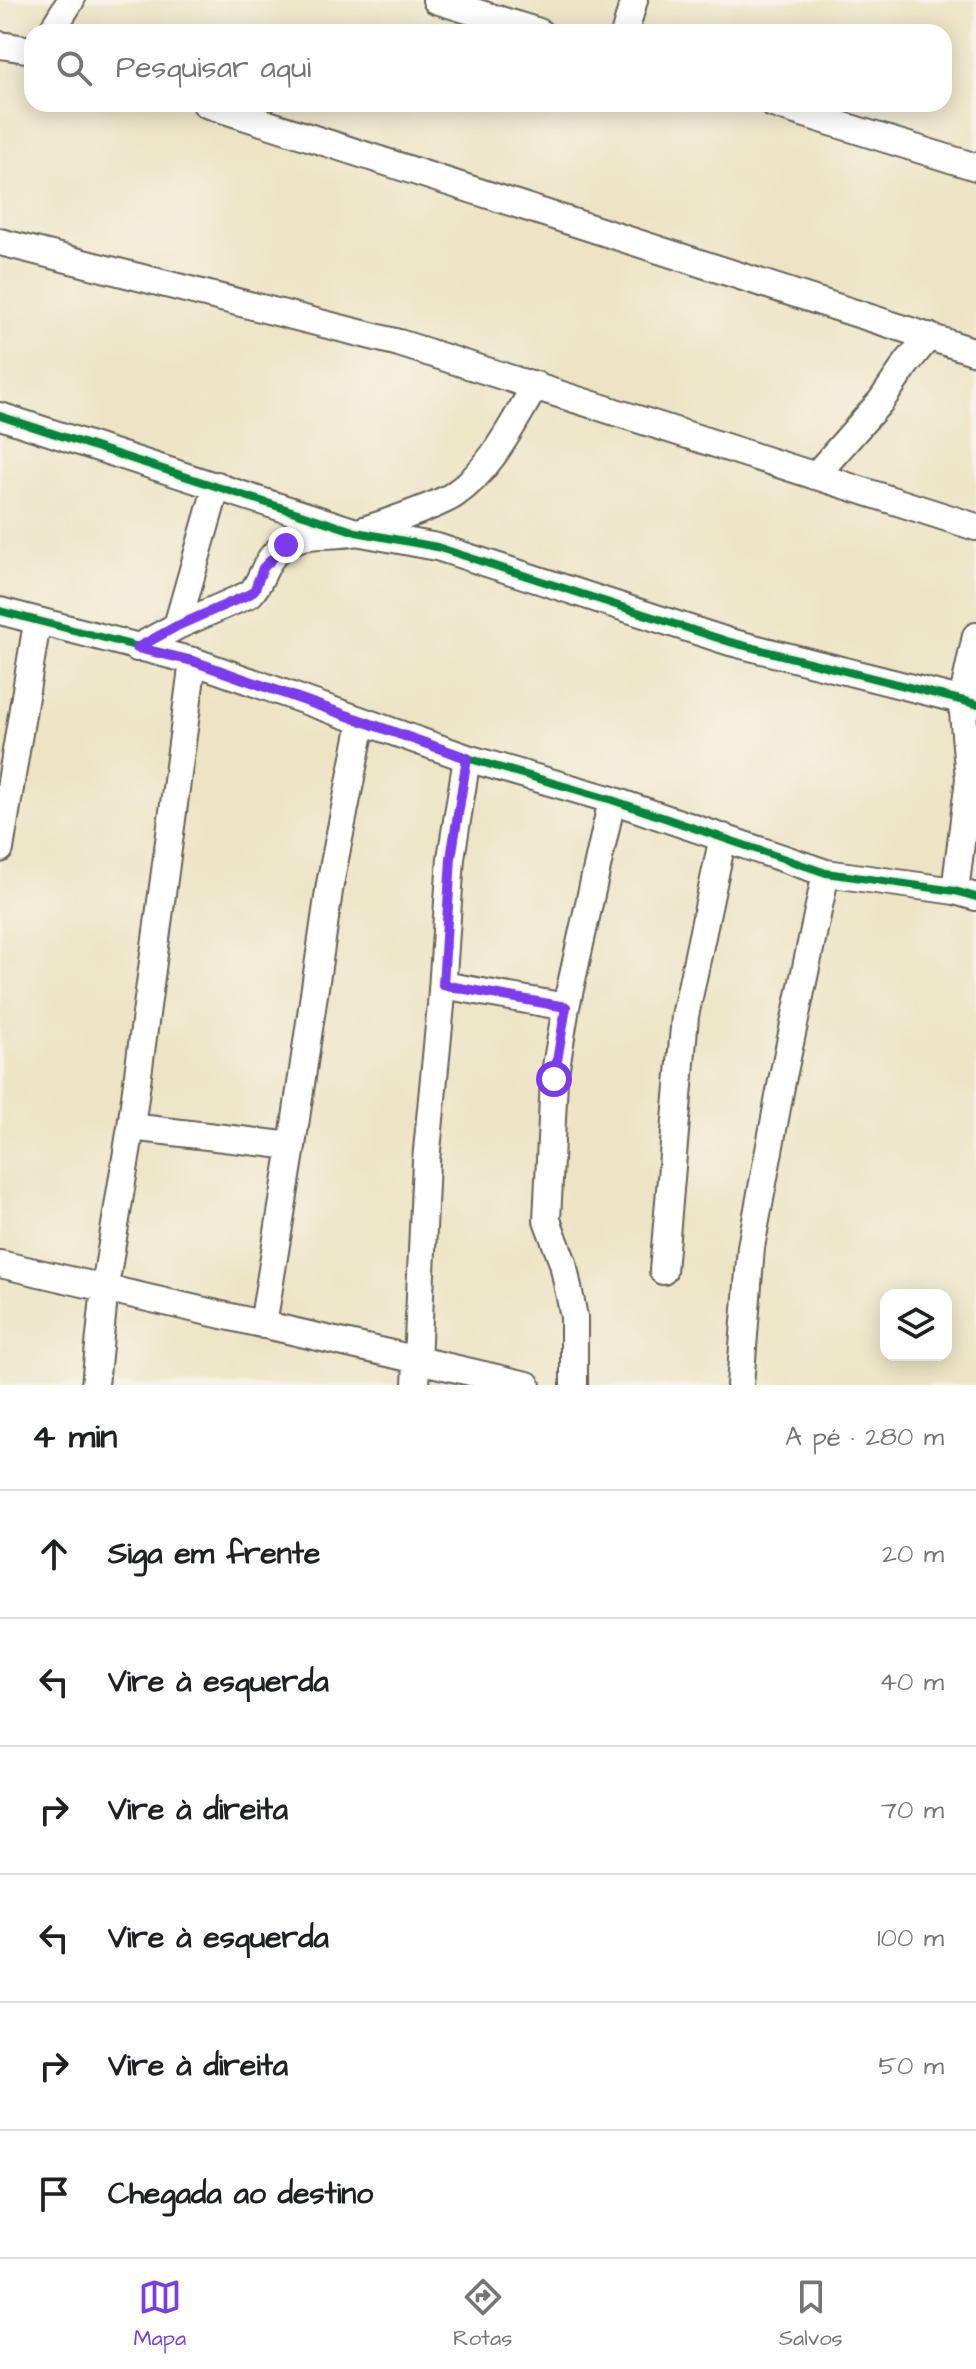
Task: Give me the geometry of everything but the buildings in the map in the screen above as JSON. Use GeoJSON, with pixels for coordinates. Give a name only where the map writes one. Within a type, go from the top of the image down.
{"type":"FeatureCollection","features":[{"type":"Feature","properties":{"kind":"street"},"geometry":{"type":"LineString","coordinates":[[56,24],[71,0]]}},
{"type":"Feature","properties":{"kind":"street"},"geometry":{"type":"LineString","coordinates":[[436,0],[513,24]]}},
{"type":"Feature","properties":{"kind":"street"},"geometry":{"type":"LineString","coordinates":[[627,24],[634,0]]}},
{"type":"Feature","properties":{"kind":"street"},"geometry":{"type":"LineString","coordinates":[[0,45],[24,49]]}},
{"type":"Feature","properties":{"kind":"street"},"geometry":{"type":"LineString","coordinates":[[231,112],[976,352]]}},
{"type":"Feature","properties":{"kind":"street"},"geometry":{"type":"LineString","coordinates":[[799,112],[976,167]]}},
{"type":"Feature","properties":{"kind":"street"},"geometry":{"type":"LineString","coordinates":[[0,242],[399,343],[976,527]]}},
{"type":"Feature","properties":{"kind":"street"},"geometry":{"type":"LineString","coordinates":[[815,476],[881,401],[929,336]]}},
{"type":"Feature","properties":{"kind":"street"},"geometry":{"type":"LineString","coordinates":[[137,648],[177,626],[250,594],[263,568],[286,545],[303,536],[356,532],[454,496],[477,475],[498,447],[536,385]]}},
{"type":"Feature","properties":{"kind":"street"},"geometry":{"type":"LineString","coordinates":[[0,416],[356,532],[437,547],[730,642],[969,702]]}},
{"type":"Feature","properties":{"kind":"street"},"geometry":{"type":"LineString","coordinates":[[177,626],[217,485]]}},
{"type":"Feature","properties":{"kind":"street"},"geometry":{"type":"LineString","coordinates":[[0,611],[193,661],[467,758],[612,800],[826,873],[965,894],[969,702],[976,636]]}},
{"type":"Feature","properties":{"kind":"street"},"geometry":{"type":"LineString","coordinates":[[0,849],[37,623]]}},
{"type":"Feature","properties":{"kind":"street"},"geometry":{"type":"LineString","coordinates":[[95,1385],[105,1287],[131,1127],[193,661]]}},
{"type":"Feature","properties":{"kind":"street"},"geometry":{"type":"LineString","coordinates":[[263,1325],[330,884],[362,722]]}},
{"type":"Feature","properties":{"kind":"street"},"geometry":{"type":"LineString","coordinates":[[418,1372],[426,1161],[443,985],[451,858],[467,758]]}},
{"type":"Feature","properties":{"kind":"street"},"geometry":{"type":"LineString","coordinates":[[574,1385],[574,1317],[563,1263],[547,1220],[554,1079],[566,1007],[612,800]]}},
{"type":"Feature","properties":{"kind":"street"},"geometry":{"type":"LineString","coordinates":[[663,1271],[685,1016],[723,837]]}},
{"type":"Feature","properties":{"kind":"street"},"geometry":{"type":"LineString","coordinates":[[740,1385],[751,1247],[826,873]]}},
{"type":"Feature","properties":{"kind":"street"},"geometry":{"type":"LineString","coordinates":[[443,985],[566,1007]]}},
{"type":"Feature","properties":{"kind":"street"},"geometry":{"type":"LineString","coordinates":[[131,1127],[292,1146]]}},
{"type":"Feature","properties":{"kind":"street"},"geometry":{"type":"LineString","coordinates":[[0,1264],[263,1325],[418,1372],[527,1385]]}},
{"type":"Feature","properties":{"kind":"cycle path"},"geometry":{"type":"LineString","coordinates":[[0,416],[356,532],[437,547],[730,642],[976,704]]}},
{"type":"Feature","properties":{"kind":"cycle path"},"geometry":{"type":"LineString","coordinates":[[0,611],[193,661],[467,758],[612,800],[826,873],[955,891],[976,897]]}},
{"type":"Feature","properties":{"kind":"route"},"geometry":{"type":"LineString","coordinates":[[286,545],[263,568],[250,594],[177,626],[137,648],[193,661],[467,758],[451,858],[443,985],[566,1007],[554,1079]]}}]}
